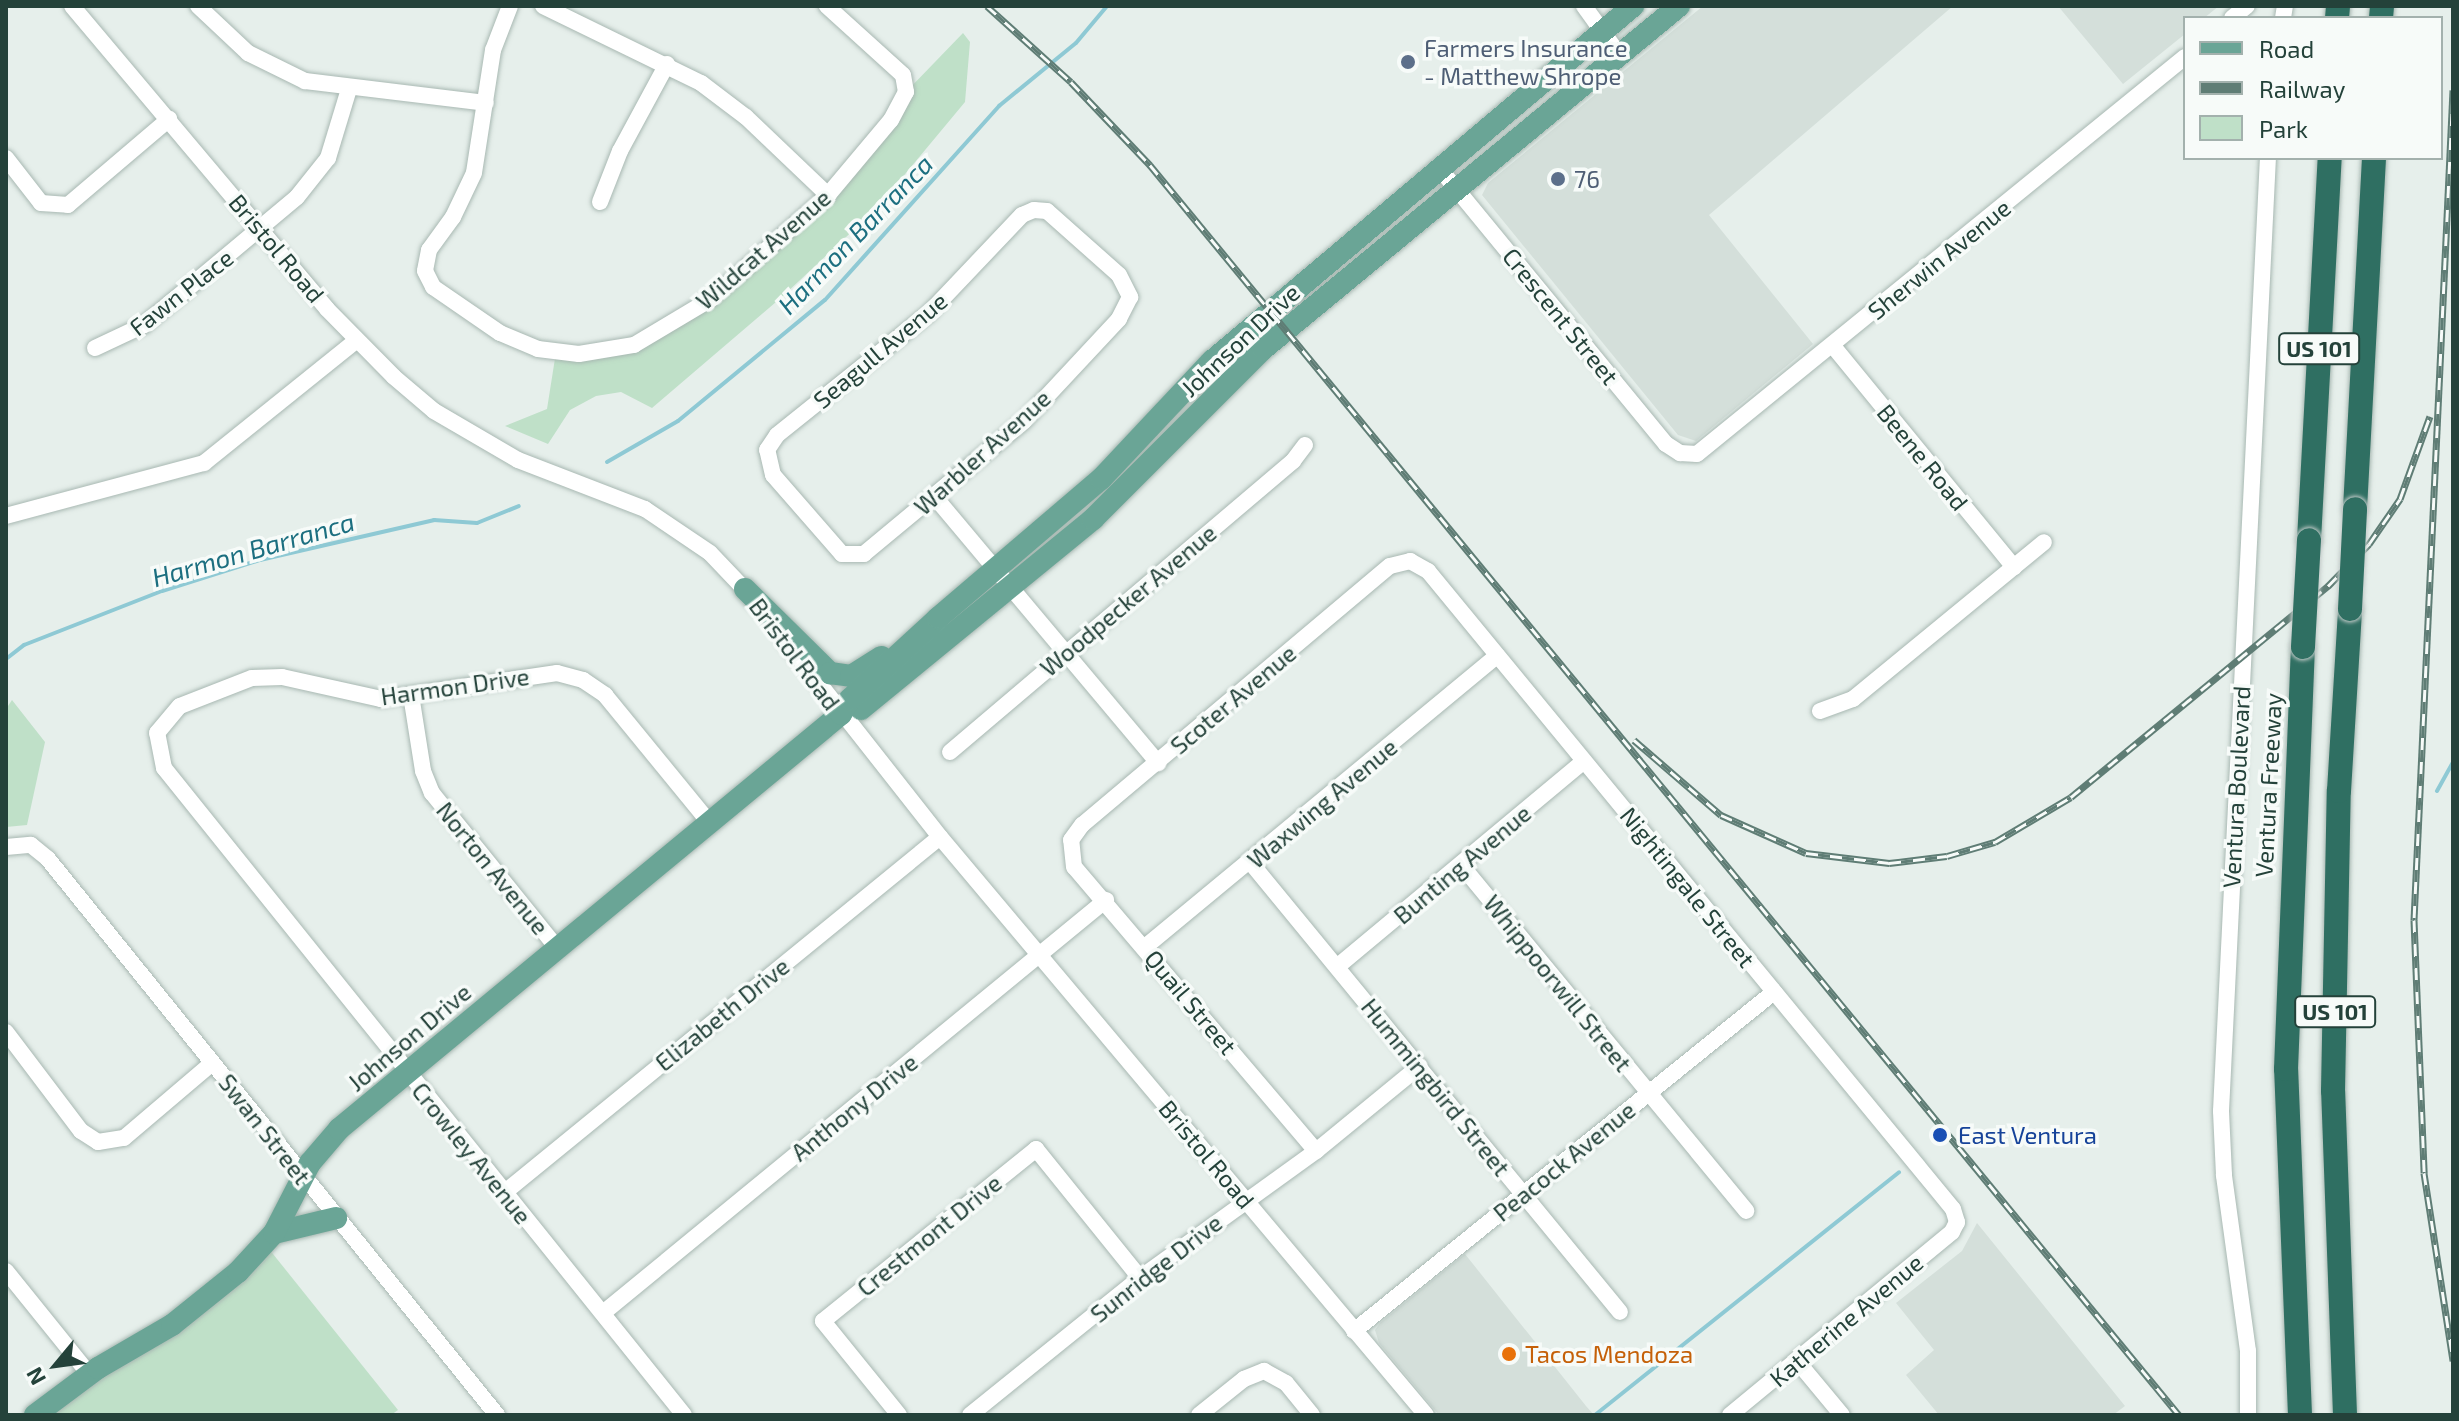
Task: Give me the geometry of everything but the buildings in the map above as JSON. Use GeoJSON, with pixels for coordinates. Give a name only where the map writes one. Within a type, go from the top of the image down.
{"type":"FeatureCollection","features":[{"type":"Feature","properties":{"kind":"highway","name":"Ventura Freeway"},"geometry":{"type":"LineString","coordinates":[[2300,1415],[2286,1069],[2303,647],[2330,160]]}},
{"type":"Feature","properties":{"kind":"highway","name":"US 101"},"geometry":{"type":"LineString","coordinates":[[2345,1415],[2333,1091],[2339,791],[2374,160]]}},
{"type":"Feature","properties":{"kind":"main road","name":"Johnson Drive"},"geometry":{"type":"LineString","coordinates":[[841,714],[860,710],[1003,578],[1212,361],[1633,6]]}},
{"type":"Feature","properties":{"kind":"main road","name":"Johnson Drive"},"geometry":{"type":"LineString","coordinates":[[35,1415],[89,1374],[186,1315],[248,1263],[274,1233],[303,1178],[331,1136],[841,714],[850,699],[938,618],[1111,504],[1263,349],[1679,6]]}},
{"type":"Feature","properties":{"kind":"main road"},"geometry":{"type":"LineString","coordinates":[[745,589],[778,617],[821,667],[843,677],[861,671],[938,618]]}},
{"type":"Feature","properties":{"kind":"main road"},"geometry":{"type":"LineString","coordinates":[[274,1233],[336,1218]]}},
{"type":"Feature","properties":{"kind":"street","name":"Bristol Road"},"geometry":{"type":"LineString","coordinates":[[72,6],[356,341],[434,411],[477,438],[645,509],[710,553],[745,589],[940,837],[1426,1415]]}},
{"type":"Feature","properties":{"kind":"street"},"geometry":{"type":"LineString","coordinates":[[198,6],[228,38],[262,62],[305,81],[349,89],[486,103],[493,50],[510,6]]}},
{"type":"Feature","properties":{"kind":"street"},"geometry":{"type":"LineString","coordinates":[[543,6],[667,64],[746,117],[828,195]]}},
{"type":"Feature","properties":{"kind":"street","name":"Wildcat Avenue"},"geometry":{"type":"LineString","coordinates":[[486,103],[470,182],[424,264],[433,287],[520,343],[556,352],[610,351],[655,335],[711,299],[828,195],[891,120],[906,92],[895,64],[827,6]]}},
{"type":"Feature","properties":{"kind":"street"},"geometry":{"type":"LineString","coordinates":[[1584,6],[1620,56]]}},
{"type":"Feature","properties":{"kind":"street","name":"Sherwin Avenue"},"geometry":{"type":"LineString","coordinates":[[1688,455],[1709,448],[2183,59]]}},
{"type":"Feature","properties":{"kind":"street"},"geometry":{"type":"LineString","coordinates":[[600,202],[620,151],[667,64]]}},
{"type":"Feature","properties":{"kind":"street","name":"Fawn Place"},"geometry":{"type":"LineString","coordinates":[[95,348],[144,325],[262,227],[323,166],[340,130],[349,89]]}},
{"type":"Feature","properties":{"kind":"street"},"geometry":{"type":"LineString","coordinates":[[6,158],[41,203],[61,206],[80,197],[169,119]]}},
{"type":"Feature","properties":{"kind":"street","name":"Ventura Boulevard"},"geometry":{"type":"LineString","coordinates":[[2248,1415],[2248,1351],[2224,1175],[2221,1111],[2268,160]]}},
{"type":"Feature","properties":{"kind":"street","name":"Crescent Street"},"geometry":{"type":"LineString","coordinates":[[1440,169],[1666,444],[1688,455]]}},
{"type":"Feature","properties":{"kind":"street","name":"Seagull Avenue"},"geometry":{"type":"LineString","coordinates":[[853,558],[832,543],[773,475],[767,460],[777,435],[928,314],[1022,215],[1034,210],[1047,211],[1119,275],[1130,297]]}},
{"type":"Feature","properties":{"kind":"street","name":"Warbler Avenue"},"geometry":{"type":"LineString","coordinates":[[853,558],[1024,421],[1119,319],[1130,297]]}},
{"type":"Feature","properties":{"kind":"street"},"geometry":{"type":"LineString","coordinates":[[6,516],[204,463],[356,341]]}},
{"type":"Feature","properties":{"kind":"street","name":"Beene Road"},"geometry":{"type":"LineString","coordinates":[[1833,346],[2014,567]]}},
{"type":"Feature","properties":{"kind":"street","name":"Woodpecker Avenue"},"geometry":{"type":"LineString","coordinates":[[950,752],[1293,461],[1305,445]]}},
{"type":"Feature","properties":{"kind":"street"},"geometry":{"type":"LineString","coordinates":[[934,496],[1158,763]]}},
{"type":"Feature","properties":{"kind":"street"},"geometry":{"type":"LineString","coordinates":[[1820,711],[1853,699],[2044,542]]}},
{"type":"Feature","properties":{"kind":"street","name":"Nightingale Street"},"geometry":{"type":"LineString","coordinates":[[1410,561],[1428,571],[1953,1209],[1957,1222]]}},
{"type":"Feature","properties":{"kind":"street","name":"Scoter Avenue"},"geometry":{"type":"LineString","coordinates":[[1069,851],[1075,832],[1390,566],[1410,561]]}},
{"type":"Feature","properties":{"kind":"street","name":"Waxwing Avenue"},"geometry":{"type":"LineString","coordinates":[[1145,947],[1251,863],[1497,656]]}},
{"type":"Feature","properties":{"kind":"street","name":"Harmon Drive"},"geometry":{"type":"LineString","coordinates":[[157,733],[180,706],[252,678],[282,677],[370,698],[411,695],[546,673],[583,680],[605,695],[709,822]]}},
{"type":"Feature","properties":{"kind":"street","name":"Norton Avenue"},"geometry":{"type":"LineString","coordinates":[[411,695],[423,771],[432,793],[557,948]]}},
{"type":"Feature","properties":{"kind":"street","name":"Crowley Avenue"},"geometry":{"type":"LineString","coordinates":[[157,733],[164,768],[684,1415]]}},
{"type":"Feature","properties":{"kind":"street","name":"Bunting Avenue"},"geometry":{"type":"LineString","coordinates":[[1338,966],[1462,866],[1584,761]]}},
{"type":"Feature","properties":{"kind":"street","name":"Elizabeth Drive"},"geometry":{"type":"LineString","coordinates":[[505,1192],[940,837]]}},
{"type":"Feature","properties":{"kind":"street","name":"Swan Street"},"geometry":{"type":"LineString","coordinates":[[6,847],[31,845],[48,859],[497,1415]]}},
{"type":"Feature","properties":{"kind":"street","name":"Quail Street"},"geometry":{"type":"LineString","coordinates":[[1069,851],[1074,867],[1106,900],[1316,1151]]}},
{"type":"Feature","properties":{"kind":"street","name":"Hummingbird Street"},"geometry":{"type":"LineString","coordinates":[[1251,863],[1620,1312]]}},
{"type":"Feature","properties":{"kind":"street","name":"Whippoorwill Street"},"geometry":{"type":"LineString","coordinates":[[1462,866],[1746,1211]]}},
{"type":"Feature","properties":{"kind":"street","name":"Anthony Drive"},"geometry":{"type":"LineString","coordinates":[[603,1313],[1106,900]]}},
{"type":"Feature","properties":{"kind":"street","name":"Peacock Avenue"},"geometry":{"type":"LineString","coordinates":[[1354,1331],[1774,992]]}},
{"type":"Feature","properties":{"kind":"street"},"geometry":{"type":"LineString","coordinates":[[6,1032],[90,1139],[107,1143],[124,1138],[212,1063]]}},
{"type":"Feature","properties":{"kind":"street","name":"Sunridge Drive"},"geometry":{"type":"LineString","coordinates":[[970,1415],[1140,1278],[1316,1151],[1420,1066]]}},
{"type":"Feature","properties":{"kind":"street","name":"Crestmont Drive"},"geometry":{"type":"LineString","coordinates":[[899,1415],[823,1321],[1036,1149],[1140,1278]]}},
{"type":"Feature","properties":{"kind":"street","name":"Katherine Avenue"},"geometry":{"type":"LineString","coordinates":[[1730,1415],[1952,1232],[1957,1222]]}},
{"type":"Feature","properties":{"kind":"street"},"geometry":{"type":"LineString","coordinates":[[6,1271],[89,1374]]}},
{"type":"Feature","properties":{"kind":"street"},"geometry":{"type":"LineString","coordinates":[[1797,1361],[1842,1415]]}},
{"type":"Feature","properties":{"kind":"street"},"geometry":{"type":"LineString","coordinates":[[1199,1415],[1244,1379],[1264,1371],[1286,1383],[1312,1415]]}},
{"type":"Feature","properties":{"kind":"shaded area"},"geometry":{"type":"Polygon","coordinates":[[[1703,6],[1953,6],[1709,215],[1813,344],[1696,441],[1678,435],[1482,195],[1488,183],[1703,6]]]}},
{"type":"Feature","properties":{"kind":"shaded area"},"geometry":{"type":"Polygon","coordinates":[[[2058,6],[2219,6],[2206,16],[2183,16],[2183,36],[2123,84],[2058,6]]]}},
{"type":"Feature","properties":{"kind":"shaded area"},"geometry":{"type":"Polygon","coordinates":[[[1977,1223],[2125,1406],[2113,1415],[1939,1415],[1906,1375],[1934,1350],[1896,1303],[1962,1251],[1977,1223]]]}},
{"type":"Feature","properties":{"kind":"shaded area"},"geometry":{"type":"Polygon","coordinates":[[[1465,1254],[1594,1415],[1439,1415],[1379,1343],[1375,1330],[1380,1323],[1465,1254]]]}},
{"type":"Feature","properties":{"kind":"green space"},"geometry":{"type":"Polygon","coordinates":[[[963,33],[970,42],[965,102],[876,209],[783,296],[652,408],[621,392],[596,396],[570,410],[548,444],[505,426],[547,409],[556,352],[655,335],[828,195],[906,92],[963,33]]]}},
{"type":"Feature","properties":{"kind":"green space"},"geometry":{"type":"Polygon","coordinates":[[[12,700],[45,742],[27,825],[6,827],[6,709],[12,700]]]}},
{"type":"Feature","properties":{"kind":"green space"},"geometry":{"type":"Polygon","coordinates":[[[265,1244],[398,1410],[391,1415],[35,1415],[265,1244]]]}},
{"type":"Feature","properties":{"kind":"waterway","name":"Harmon Barranca"},"geometry":{"type":"LineString","coordinates":[[607,462],[678,421],[825,300],[999,106],[1076,43],[1107,6]]}},
{"type":"Feature","properties":{"kind":"waterway","name":"Harmon Barranca"},"geometry":{"type":"LineString","coordinates":[[6,659],[24,645],[162,591],[260,560],[434,520],[477,523],[519,506]]}},
{"type":"Feature","properties":{"kind":"waterway"},"geometry":{"type":"LineString","coordinates":[[2437,791],[2453,762]]}},
{"type":"Feature","properties":{"kind":"waterway"},"geometry":{"type":"LineString","coordinates":[[1595,1415],[1899,1172]]}},
{"type":"Feature","properties":{"kind":"railway"},"geometry":{"type":"LineString","coordinates":[[987,6],[1071,82],[1150,165],[2179,1415]]}},
{"type":"Feature","properties":{"kind":"railway"},"geometry":{"type":"LineString","coordinates":[[2453,90],[2414,920],[2424,1173],[2453,1361]]}},
{"type":"Feature","properties":{"kind":"railway"},"geometry":{"type":"LineString","coordinates":[[1634,740],[1721,815],[1806,853],[1889,863],[1947,856],[1995,842],[2071,797],[2328,586],[2369,544],[2400,499],[2430,416]]}},
{"type":"Feature","properties":{"kind":"place","name":"Farmers Insurance - Matthew Shrope"},"geometry":{"type":"Point","coordinates":[1408,62]}},
{"type":"Feature","properties":{"kind":"place","name":"76"},"geometry":{"type":"Point","coordinates":[1558,179]}},
{"type":"Feature","properties":{"kind":"place","name":"East Ventura"},"geometry":{"type":"Point","coordinates":[1940,1135]}},
{"type":"Feature","properties":{"kind":"place","name":"Tacos Mendoza"},"geometry":{"type":"Point","coordinates":[1509,1354]}}]}
